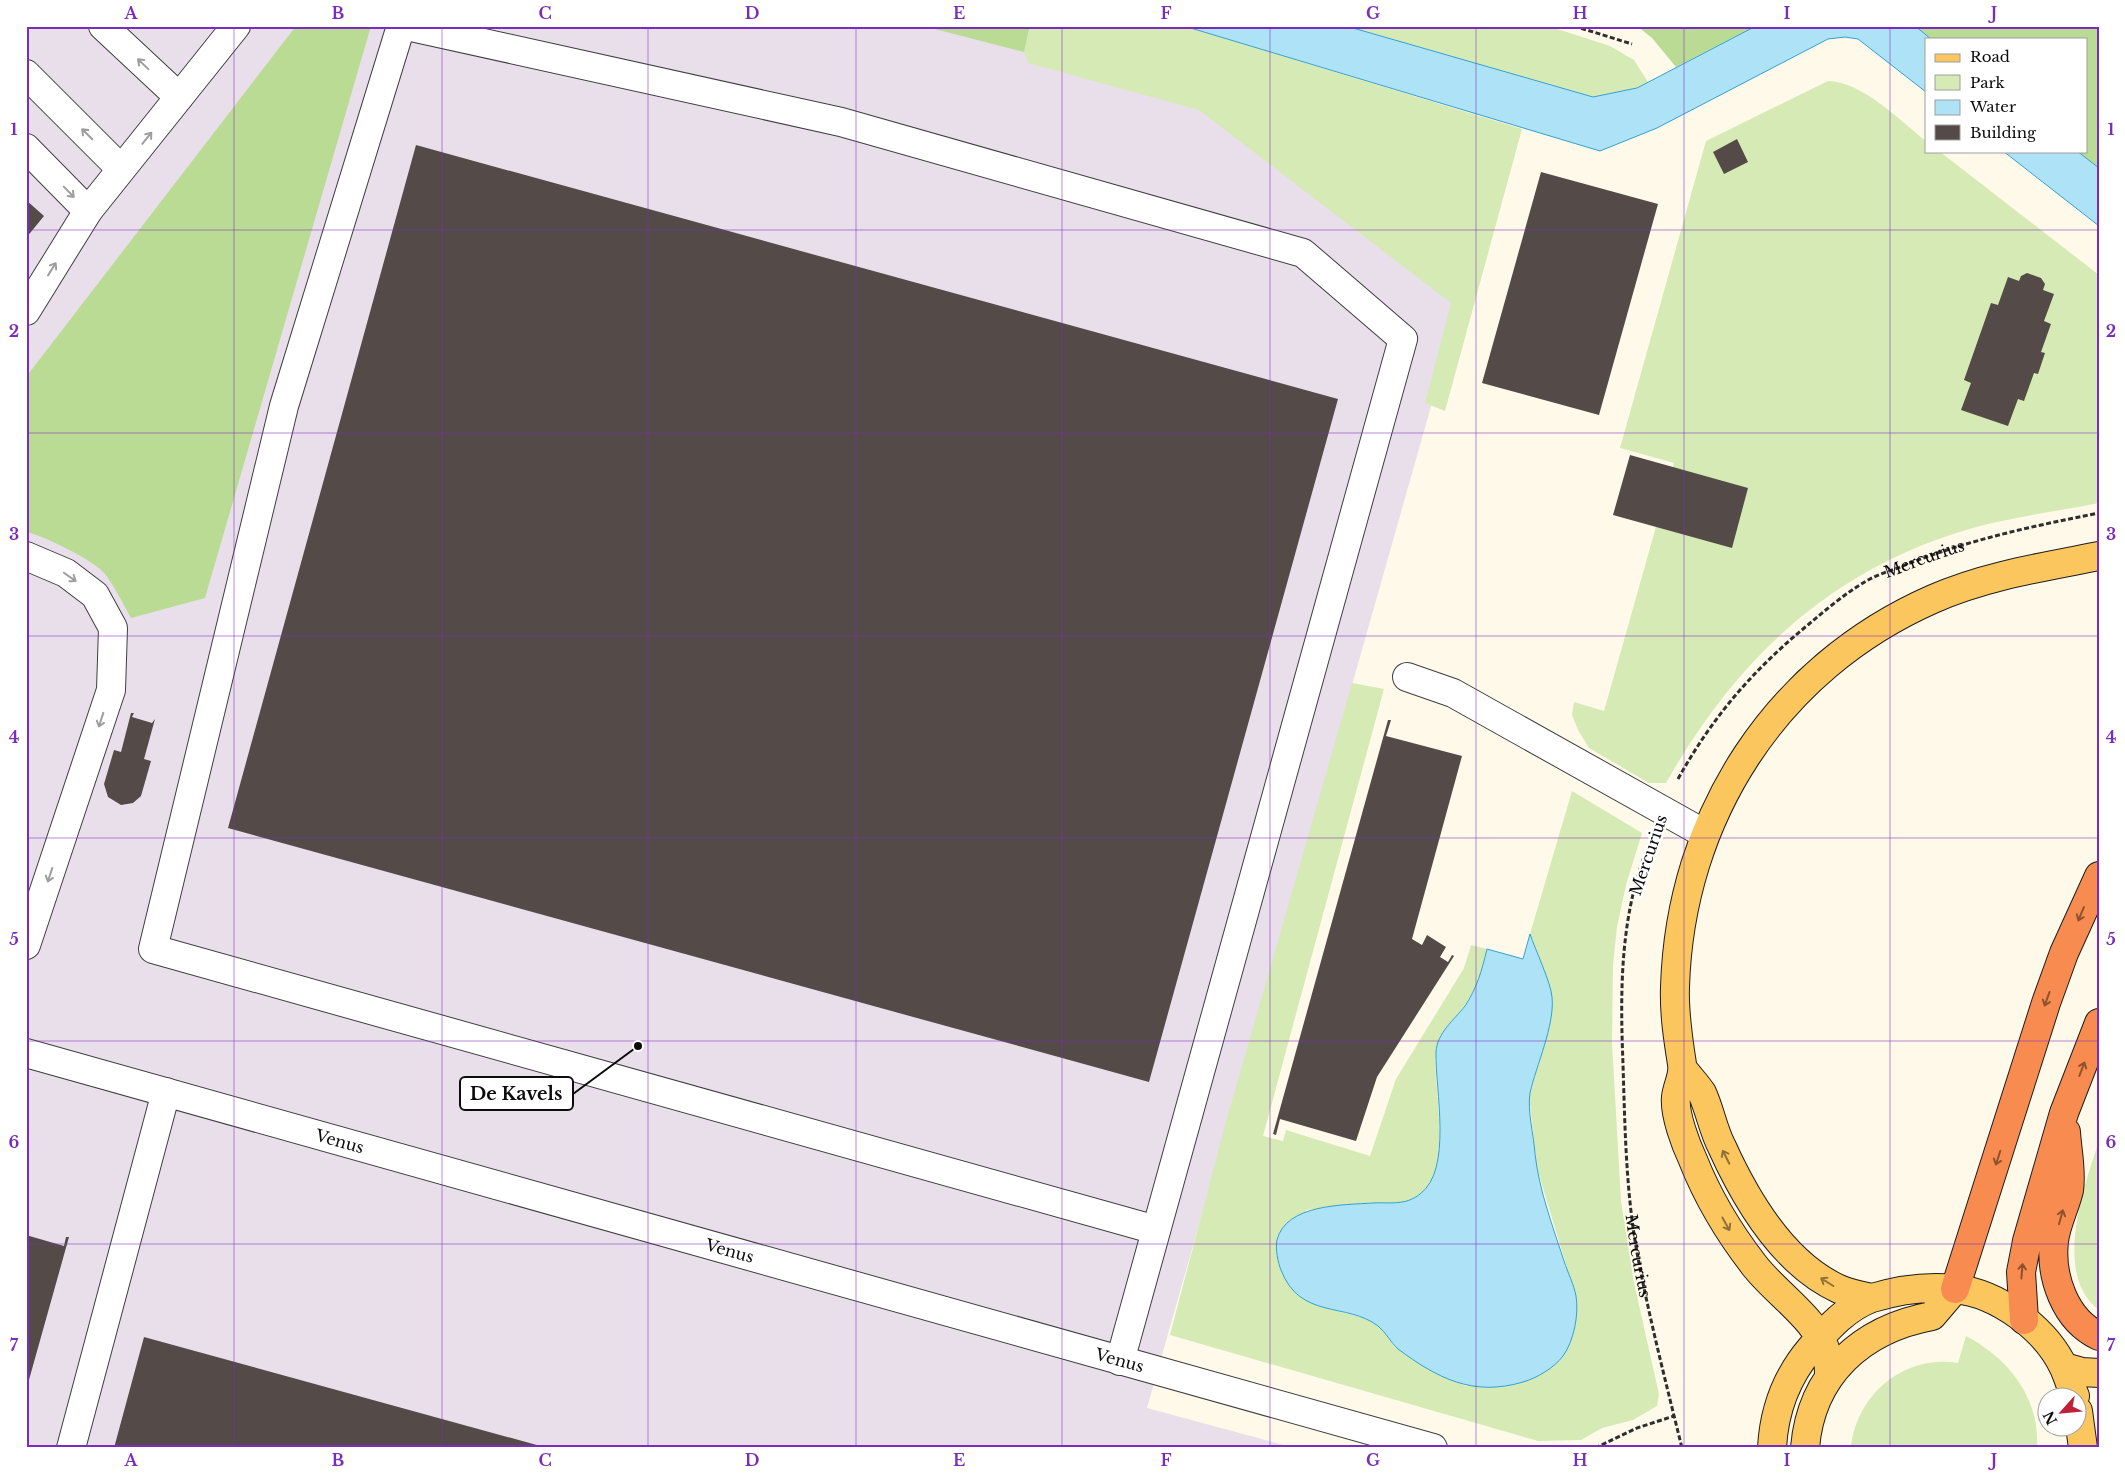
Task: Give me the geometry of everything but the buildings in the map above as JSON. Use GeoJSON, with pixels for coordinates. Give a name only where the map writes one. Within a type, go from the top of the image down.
{"type":"FeatureCollection","features":[{"type":"Feature","properties":{"kind":"highway"},"geometry":{"type":"LineString","coordinates":[[1955,1289],[2046,1003],[2068,944],[2099,876]]}},
{"type":"Feature","properties":{"kind":"highway"},"geometry":{"type":"LineString","coordinates":[[2024,1320],[2021,1272],[2027,1241],[2064,1113],[2099,1024]]}},
{"type":"Feature","properties":{"kind":"highway"},"geometry":{"type":"LineString","coordinates":[[2064,1113],[2069,1188],[2054,1240],[2053,1258],[2056,1278],[2074,1317],[2091,1332],[2099,1336]]}},
{"type":"Feature","properties":{"kind":"main road"},"geometry":{"type":"LineString","coordinates":[[1829,1377],[1827,1354],[1820,1338],[1755,1266],[1731,1233],[1707,1190],[1684,1139],[1675,1098],[1683,1069],[1675,990],[1677,954],[1686,896],[1705,834],[1724,792],[1747,753],[1778,713],[1820,670],[1867,635],[1910,610],[1972,584],[2099,556]]}},
{"type":"Feature","properties":{"kind":"main road"},"geometry":{"type":"LineString","coordinates":[[1683,1069],[1702,1094],[1721,1146],[1740,1183],[1780,1240],[1814,1273],[1839,1289],[1872,1298]]}},
{"type":"Feature","properties":{"kind":"main road"},"geometry":{"type":"LineString","coordinates":[[1769,1446],[1784,1388],[1801,1360],[1837,1320],[1872,1298],[1919,1288],[1955,1289],[1974,1292],[2024,1320],[2050,1347],[2064,1367],[2071,1386]]}},
{"type":"Feature","properties":{"kind":"main road"},"geometry":{"type":"LineString","coordinates":[[1805,1448],[1812,1410],[1829,1377],[1845,1358],[1864,1342],[1907,1321],[1932,1316],[1955,1289]]}},
{"type":"Feature","properties":{"kind":"main road"},"geometry":{"type":"LineString","coordinates":[[2064,1367],[2082,1372],[2099,1373]]}},
{"type":"Feature","properties":{"kind":"main road"},"geometry":{"type":"LineString","coordinates":[[2088,1448],[2099,1435]]}},
{"type":"Feature","properties":{"kind":"street"},"geometry":{"type":"LineString","coordinates":[[103,26],[179,97]]}},
{"type":"Feature","properties":{"kind":"street"},"geometry":{"type":"LineString","coordinates":[[26,311],[88,211],[236,26]]}},
{"type":"Feature","properties":{"kind":"street"},"geometry":{"type":"LineString","coordinates":[[401,26],[284,406],[153,949],[1156,1230]]}},
{"type":"Feature","properties":{"kind":"street"},"geometry":{"type":"LineString","coordinates":[[407,26],[841,122],[1303,253],[1403,339],[1120,1361]]}},
{"type":"Feature","properties":{"kind":"street"},"geometry":{"type":"LineString","coordinates":[[26,74],[121,169]]}},
{"type":"Feature","properties":{"kind":"street"},"geometry":{"type":"LineString","coordinates":[[26,148],[88,211]]}},
{"type":"Feature","properties":{"kind":"street"},"geometry":{"type":"LineString","coordinates":[[26,556],[66,573],[95,595],[113,628],[111,690],[26,945]]}},
{"type":"Feature","properties":{"kind":"street"},"geometry":{"type":"LineString","coordinates":[[1406,677],[1453,693],[1705,834]]}},
{"type":"Feature","properties":{"kind":"street","name":"Venus"},"geometry":{"type":"LineString","coordinates":[[26,1053],[1433,1448]]}},
{"type":"Feature","properties":{"kind":"street"},"geometry":{"type":"LineString","coordinates":[[71,1448],[166,1092]]}},
{"type":"Feature","properties":{"kind":"path"},"geometry":{"type":"LineString","coordinates":[[1574,26],[1632,44]]}},
{"type":"Feature","properties":{"kind":"path","name":"Mercurius"},"geometry":{"type":"LineString","coordinates":[[1682,1448],[1639,1262],[1629,1186],[1621,1018],[1622,970],[1629,911],[1645,855],[1663,811],[1693,753],[1738,690],[1772,655],[1835,602],[1871,579],[1947,548],[2022,528],[2099,513]]}},
{"type":"Feature","properties":{"kind":"path"},"geometry":{"type":"LineString","coordinates":[[1595,1448],[1637,1428],[1674,1416]]}},
{"type":"Feature","properties":{"kind":"shaded area"},"geometry":{"type":"Polygon","coordinates":[[[26,26],[981,26],[1243,116],[1466,283],[1147,1408],[1295,1448],[26,1448],[26,26]]]}},
{"type":"Feature","properties":{"kind":"green space"},"geometry":{"type":"Polygon","coordinates":[[[296,26],[371,26],[205,598],[131,618],[105,574],[91,562],[68,549],[26,532],[26,377],[296,26]]]}},
{"type":"Feature","properties":{"kind":"green space"},"geometry":{"type":"Polygon","coordinates":[[[923,26],[1030,26],[1024,52],[923,26]]]}},
{"type":"Feature","properties":{"kind":"green space"},"geometry":{"type":"Polygon","coordinates":[[[1030,26],[1184,26],[1522,129],[1445,411],[1425,403],[1451,303],[1199,110],[1028,63],[1024,52],[1030,26]]]}},
{"type":"Feature","properties":{"kind":"green space"},"geometry":{"type":"Polygon","coordinates":[[[1346,26],[1548,26],[1610,46],[1634,60],[1648,82],[1637,88],[1593,97],[1346,26]]]}},
{"type":"Feature","properties":{"kind":"green space"},"geometry":{"type":"Polygon","coordinates":[[[1637,26],[1756,26],[1676,67],[1652,38],[1637,26]]]}},
{"type":"Feature","properties":{"kind":"green space"},"geometry":{"type":"Polygon","coordinates":[[[1915,26],[2099,26],[2099,168],[2078,152],[2088,152],[2088,38],[1930,38],[1915,26]]]}},
{"type":"Feature","properties":{"kind":"green space"},"geometry":{"type":"Polygon","coordinates":[[[1828,81],[1841,83],[1880,103],[1925,140],[1925,152],[1940,152],[2099,275],[2099,503],[1995,522],[1928,543],[1880,565],[1836,591],[1796,622],[1759,656],[1725,695],[1694,737],[1666,783],[1649,783],[1589,748],[1578,730],[1572,715],[1574,702],[1604,711],[1674,463],[1620,448],[1706,141],[1828,81]]]}},
{"type":"Feature","properties":{"kind":"green space"},"geometry":{"type":"Polygon","coordinates":[[[1352,683],[1384,689],[1263,1136],[1283,1141],[1286,1130],[1370,1156],[1396,1079],[1464,968],[1471,945],[1487,949],[1473,992],[1437,1043],[1436,1069],[1439,1140],[1437,1163],[1430,1182],[1417,1197],[1397,1204],[1378,1203],[1306,1210],[1319,1306],[1364,1318],[1380,1326],[1394,1346],[1430,1370],[1466,1386],[1576,1298],[1537,1168],[1529,1097],[1548,1030],[1552,997],[1530,934],[1572,791],[1642,833],[1626,885],[1617,927],[1613,965],[1612,1043],[1621,1201],[1634,1283],[1659,1394],[1657,1406],[1633,1420],[1602,1428],[1581,1440],[1538,1441],[1170,1335],[1225,1125],[1352,683]]]}},
{"type":"Feature","properties":{"kind":"green space"},"geometry":{"type":"Polygon","coordinates":[[[2099,1141],[2099,1310],[2085,1295],[2077,1275],[2074,1253],[2080,1205],[2099,1141]]]}},
{"type":"Feature","properties":{"kind":"green space"},"geometry":{"type":"Polygon","coordinates":[[[1966,1336],[1995,1356],[2018,1381],[2027,1396],[2033,1412],[2037,1429],[2037,1448],[1851,1448],[1855,1429],[1862,1411],[1873,1395],[1886,1382],[1902,1372],[1919,1365],[1938,1362],[1958,1363],[1966,1336]]]}},
{"type":"Feature","properties":{"kind":"water"},"geometry":{"type":"Polygon","coordinates":[[[1184,26],[1346,26],[1593,97],[1637,88],[1756,26],[1915,26],[1930,38],[1925,38],[1925,91],[1858,39],[1845,37],[1828,39],[1657,128],[1600,151],[1184,26]]]}},
{"type":"Feature","properties":{"kind":"water"},"geometry":{"type":"Polygon","coordinates":[[[2004,152],[2078,152],[2099,168],[2099,226],[2004,152]]]}},
{"type":"Feature","properties":{"kind":"water"},"geometry":{"type":"Polygon","coordinates":[[[1530,934],[1549,983],[1552,1008],[1548,1033],[1530,1093],[1530,1115],[1537,1168],[1543,1195],[1575,1292],[1577,1303],[1576,1319],[1573,1335],[1567,1350],[1555,1365],[1545,1372],[1523,1382],[1505,1386],[1472,1386],[1456,1382],[1427,1369],[1398,1349],[1381,1328],[1366,1319],[1325,1308],[1300,1296],[1289,1286],[1281,1270],[1276,1243],[1282,1228],[1292,1219],[1303,1213],[1332,1206],[1403,1202],[1420,1194],[1430,1183],[1436,1167],[1439,1148],[1440,1128],[1436,1052],[1439,1039],[1465,1006],[1473,992],[1487,949],[1523,959],[1530,934]]]}},
{"type":"Feature","properties":{"kind":"place","name":"De Kavels"},"geometry":{"type":"Point","coordinates":[638,1046]}}]}
